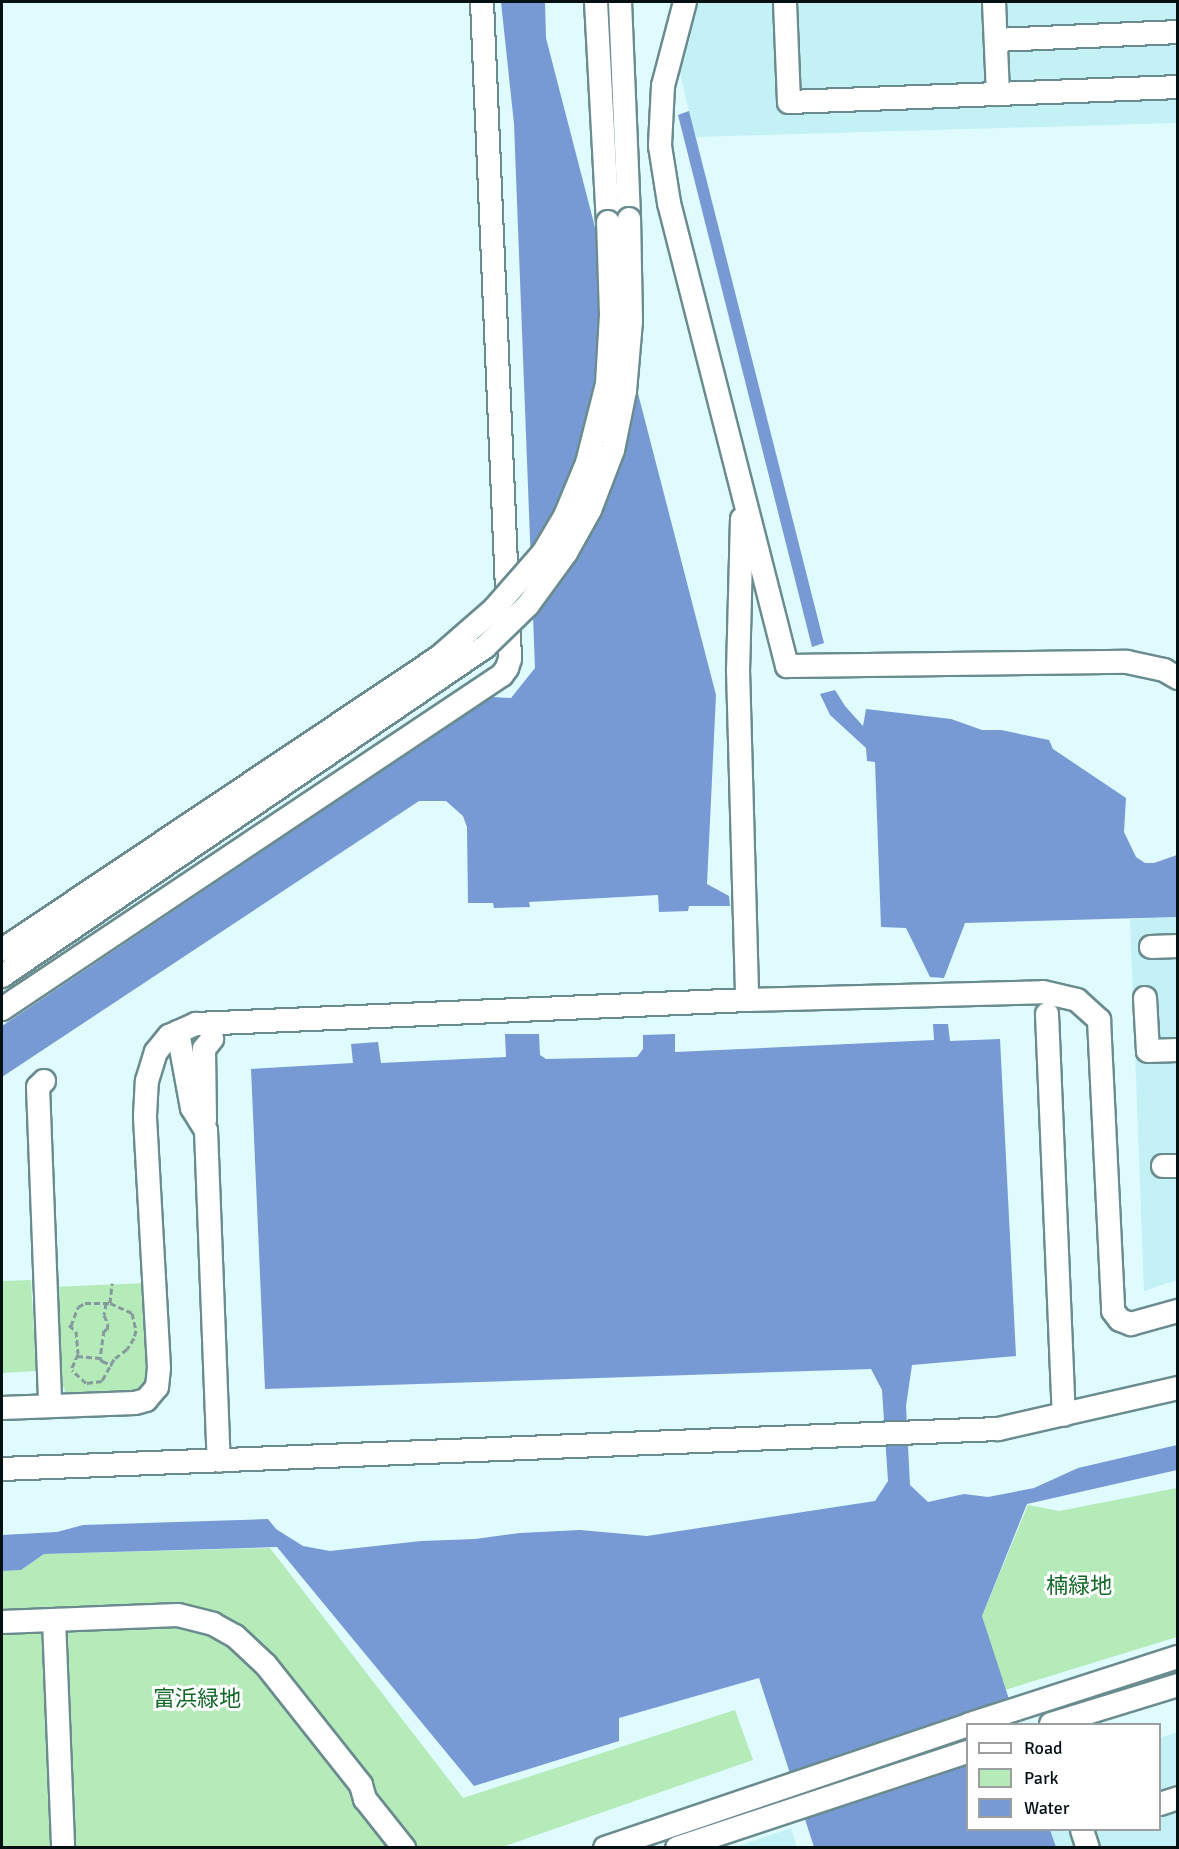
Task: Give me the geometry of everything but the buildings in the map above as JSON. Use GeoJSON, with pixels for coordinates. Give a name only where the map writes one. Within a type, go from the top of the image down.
{"type":"FeatureCollection","features":[{"type":"Feature","properties":{"kind":"street"},"geometry":{"type":"LineString","coordinates":[[2,1009],[493,682],[507,668],[510,647],[482,2]]}},
{"type":"Feature","properties":{"kind":"street"},"geometry":{"type":"LineString","coordinates":[[2,976],[486,647],[528,605],[566,553],[590,510],[613,450],[625,391],[631,321],[618,221],[596,2]]}},
{"type":"Feature","properties":{"kind":"street"},"geometry":{"type":"LineString","coordinates":[[2,950],[439,657],[494,609],[543,553],[564,516],[587,463],[607,384],[618,221],[620,2]]}},
{"type":"Feature","properties":{"kind":"street"},"geometry":{"type":"LineString","coordinates":[[685,2],[663,86],[660,146],[669,203],[787,666],[1127,662],[1164,670],[1178,678]]}},
{"type":"Feature","properties":{"kind":"street"},"geometry":{"type":"LineString","coordinates":[[785,2],[789,102],[1178,87]]}},
{"type":"Feature","properties":{"kind":"street"},"geometry":{"type":"LineString","coordinates":[[994,2],[998,94]]}},
{"type":"Feature","properties":{"kind":"street"},"geometry":{"type":"LineString","coordinates":[[996,40],[1178,32]]}},
{"type":"Feature","properties":{"kind":"street"},"geometry":{"type":"LineString","coordinates":[[742,492],[738,670],[747,1000]]}},
{"type":"Feature","properties":{"kind":"street"},"geometry":{"type":"LineString","coordinates":[[1151,947],[1178,946]]}},
{"type":"Feature","properties":{"kind":"street"},"geometry":{"type":"LineString","coordinates":[[2,1408],[135,1403],[146,1400],[158,1388],[147,1092],[156,1052],[169,1036],[195,1024],[747,1000],[1044,992],[1077,1000],[1099,1020],[1113,1311],[1120,1320],[1131,1324],[1178,1311]]}},
{"type":"Feature","properties":{"kind":"street"},"geometry":{"type":"LineString","coordinates":[[1145,998],[1148,1051],[1178,1050]]}},
{"type":"Feature","properties":{"kind":"street"},"geometry":{"type":"LineString","coordinates":[[1047,1014],[1064,1415]]}},
{"type":"Feature","properties":{"kind":"street"},"geometry":{"type":"LineString","coordinates":[[178,1032],[192,1107],[206,1130]]}},
{"type":"Feature","properties":{"kind":"street"},"geometry":{"type":"LineString","coordinates":[[212,1040],[204,1049],[219,1461]]}},
{"type":"Feature","properties":{"kind":"street"},"geometry":{"type":"LineString","coordinates":[[44,1081],[38,1087],[50,1406]]}},
{"type":"Feature","properties":{"kind":"street"},"geometry":{"type":"LineString","coordinates":[[2,1469],[876,1436],[998,1429],[1178,1388]]}},
{"type":"Feature","properties":{"kind":"street"},"geometry":{"type":"LineString","coordinates":[[2,1622],[178,1616],[213,1624],[235,1636],[266,1665],[361,1785],[365,1799],[405,1848]]}},
{"type":"Feature","properties":{"kind":"street"},"geometry":{"type":"LineString","coordinates":[[54,1620],[63,1848]]}},
{"type":"Feature","properties":{"kind":"street"},"geometry":{"type":"LineString","coordinates":[[975,1723],[1178,1657]]}},
{"type":"Feature","properties":{"kind":"street"},"geometry":{"type":"LineString","coordinates":[[1054,1723],[1178,1685]]}},
{"type":"Feature","properties":{"kind":"street"},"geometry":{"type":"LineString","coordinates":[[605,1848],[966,1726]]}},
{"type":"Feature","properties":{"kind":"street"},"geometry":{"type":"LineString","coordinates":[[677,1848],[966,1753]]}},
{"type":"Feature","properties":{"kind":"street"},"geometry":{"type":"LineString","coordinates":[[1161,1804],[1178,1798]]}},
{"type":"Feature","properties":{"kind":"street"},"geometry":{"type":"LineString","coordinates":[[1082,1831],[1088,1848]]}},
{"type":"Feature","properties":{"kind":"path"},"geometry":{"type":"LineString","coordinates":[[100,1358],[104,1330],[107,1330],[108,1324],[105,1316],[112,1283]]}},
{"type":"Feature","properties":{"kind":"path"},"geometry":{"type":"LineString","coordinates":[[71,1326],[78,1307],[85,1303],[108,1303],[132,1313],[136,1330],[127,1349],[114,1359],[102,1381],[87,1383],[72,1370]]}},
{"type":"Feature","properties":{"kind":"path"},"geometry":{"type":"LineString","coordinates":[[77,1356],[100,1358],[111,1365]]}},
{"type":"Feature","properties":{"kind":"shaded area"},"geometry":{"type":"Polygon","coordinates":[[[694,2],[1177,2],[1177,123],[695,137],[677,60],[694,2]]]}},
{"type":"Feature","properties":{"kind":"shaded area"},"geometry":{"type":"Polygon","coordinates":[[[1178,917],[1177,1280],[1144,1291],[1130,919],[1178,917]]]}},
{"type":"Feature","properties":{"kind":"shaded area"},"geometry":{"type":"Polygon","coordinates":[[[1177,1732],[1177,1847],[1055,1847],[1049,1831],[1161,1831],[1161,1738],[1177,1732]]]}},
{"type":"Feature","properties":{"kind":"shaded area"},"geometry":{"type":"Polygon","coordinates":[[[791,1828],[797,1847],[735,1847],[791,1828]]]}},
{"type":"Feature","properties":{"kind":"green space"},"geometry":{"type":"Polygon","coordinates":[[[31,1280],[36,1371],[2,1373],[2,1281],[31,1280]]]}},
{"type":"Feature","properties":{"kind":"green space"},"geometry":{"type":"Polygon","coordinates":[[[145,1283],[148,1383],[140,1390],[65,1393],[64,1387],[56,1387],[53,1287],[145,1283]]]}},
{"type":"Feature","properties":{"kind":"green space","name":"楠緑地"},"geometry":{"type":"Polygon","coordinates":[[[1177,1488],[1177,1637],[1005,1690],[982,1616],[1028,1505],[1059,1511],[1177,1488]]]}},
{"type":"Feature","properties":{"kind":"green space","name":"富浜緑地"},"geometry":{"type":"Polygon","coordinates":[[[270,1548],[463,1798],[735,1710],[753,1760],[502,1847],[2,1847],[2,1571],[21,1570],[44,1554],[270,1548]]]}},
{"type":"Feature","properties":{"kind":"water"},"geometry":{"type":"Polygon","coordinates":[[[501,2],[545,2],[546,38],[716,695],[707,884],[729,896],[730,906],[689,906],[688,911],[659,912],[658,895],[529,902],[530,907],[494,908],[493,903],[468,903],[467,827],[463,816],[446,801],[419,801],[2,1077],[2,1026],[492,697],[511,698],[535,668],[514,124],[501,2]]]}},
{"type":"Feature","properties":{"kind":"water"},"geometry":{"type":"Polygon","coordinates":[[[689,111],[824,643],[812,647],[678,115],[689,111]]]}},
{"type":"Feature","properties":{"kind":"water"},"geometry":{"type":"Polygon","coordinates":[[[835,690],[845,706],[863,726],[866,709],[951,719],[982,730],[1001,730],[1049,740],[1053,749],[1126,798],[1124,832],[1136,857],[1145,863],[1154,863],[1177,855],[1177,917],[965,923],[944,978],[930,977],[906,928],[881,927],[875,762],[867,761],[866,748],[830,715],[820,694],[835,690]]]}},
{"type":"Feature","properties":{"kind":"water"},"geometry":{"type":"Polygon","coordinates":[[[933,1024],[948,1024],[950,1041],[1000,1039],[1016,1356],[912,1365],[906,1406],[910,1485],[928,1502],[964,1494],[988,1497],[1034,1488],[1078,1468],[1177,1445],[1177,1470],[1027,1504],[982,1616],[1017,1723],[966,1723],[966,1831],[1050,1831],[1056,1847],[814,1847],[759,1678],[619,1718],[619,1741],[474,1786],[277,1547],[44,1554],[21,1570],[2,1571],[2,1535],[57,1532],[83,1525],[268,1519],[276,1529],[303,1546],[330,1551],[421,1541],[580,1530],[647,1536],[875,1501],[888,1481],[882,1390],[871,1369],[265,1389],[251,1069],[353,1063],[351,1044],[378,1042],[381,1063],[506,1057],[505,1034],[539,1034],[540,1055],[546,1059],[637,1057],[643,1049],[643,1035],[675,1034],[675,1052],[934,1040],[933,1024]]]}}]}
